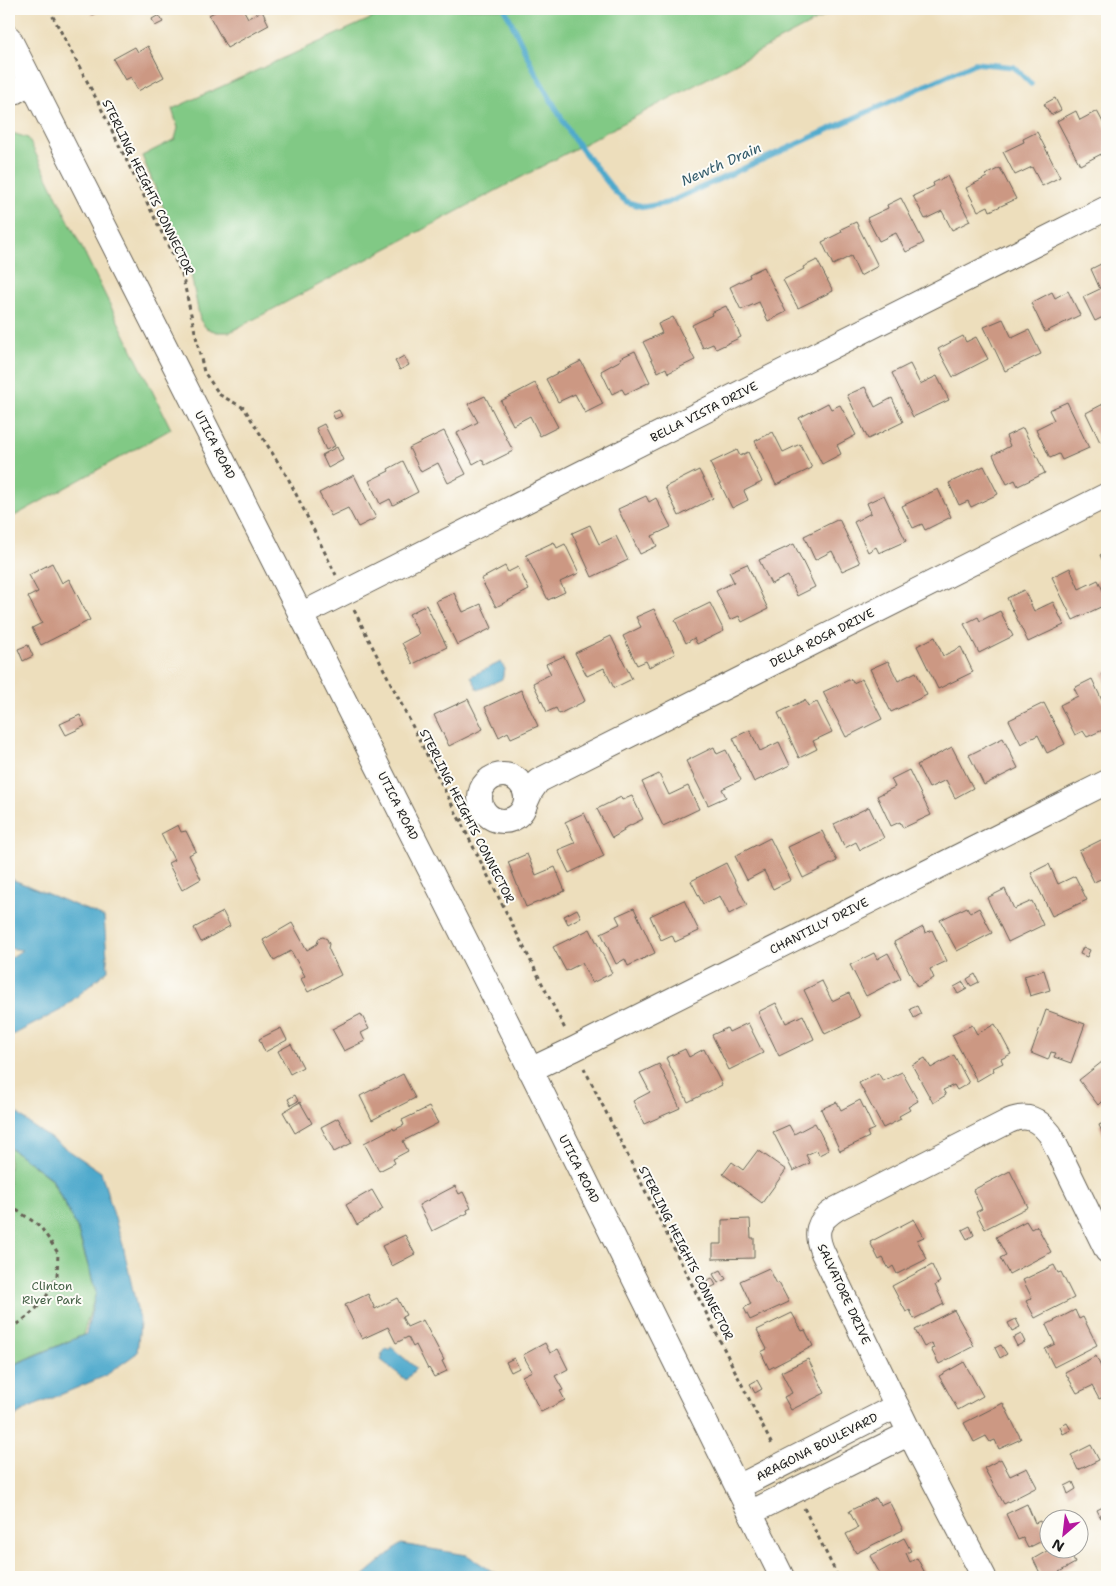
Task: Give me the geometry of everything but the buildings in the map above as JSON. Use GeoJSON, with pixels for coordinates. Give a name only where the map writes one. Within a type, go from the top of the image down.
{"type":"FeatureCollection","features":[{"type":"Feature","properties":{"kind":"street","name":"UTICA ROAD"},"geometry":{"type":"LineString","coordinates":[[9,38],[370,750],[782,1577]]}},
{"type":"Feature","properties":{"kind":"street"},"geometry":{"type":"LineString","coordinates":[[9,95],[31,82]]}},
{"type":"Feature","properties":{"kind":"street","name":"BELLA VISTA DRIVE"},"geometry":{"type":"LineString","coordinates":[[300,614],[1107,208]]}},
{"type":"Feature","properties":{"kind":"street","name":"DELLA ROSA DRIVE"},"geometry":{"type":"LineString","coordinates":[[538,781],[1107,495]]}},
{"type":"Feature","properties":{"kind":"street"},"geometry":{"type":"LineString","coordinates":[[505,775],[526,781],[538,781],[531,790],[523,809],[513,819],[498,820],[486,812],[482,806],[480,799],[481,791],[490,779],[505,775]]}},
{"type":"Feature","properties":{"kind":"street"},"geometry":{"type":"LineString","coordinates":[[512,777],[519,781],[523,787],[526,794],[526,802]]}},
{"type":"Feature","properties":{"kind":"street","name":"CHANTILLY DRIVE"},"geometry":{"type":"LineString","coordinates":[[530,1070],[1107,782]]}},
{"type":"Feature","properties":{"kind":"street","name":"SALVATORE DRIVE"},"geometry":{"type":"LineString","coordinates":[[984,1577],[897,1406],[823,1253],[818,1236],[822,1220],[836,1209],[1009,1121],[1016,1118],[1032,1119],[1038,1122],[1050,1134],[1107,1251]]}},
{"type":"Feature","properties":{"kind":"street","name":"ARAGONA BOULEVARD"},"geometry":{"type":"LineString","coordinates":[[738,1487],[897,1406]]}},
{"type":"Feature","properties":{"kind":"street"},"geometry":{"type":"LineString","coordinates":[[750,1513],[910,1432]]}},
{"type":"Feature","properties":{"kind":"path","name":"STERLING HEIGHTS CONNECTOR"},"geometry":{"type":"LineString","coordinates":[[49,9],[98,102],[182,274],[204,372],[220,395],[244,408],[288,478],[338,578]]}},
{"type":"Feature","properties":{"kind":"path","name":"STERLING HEIGHTS CONNECTOR"},"geometry":{"type":"LineString","coordinates":[[353,607],[569,1037]]}},
{"type":"Feature","properties":{"kind":"path"},"geometry":{"type":"LineString","coordinates":[[460,820],[467,818]]}},
{"type":"Feature","properties":{"kind":"path","name":"STERLING HEIGHTS CONNECTOR"},"geometry":{"type":"LineString","coordinates":[[582,1064],[777,1454]]}},
{"type":"Feature","properties":{"kind":"path"},"geometry":{"type":"LineString","coordinates":[[9,1208],[15,1209],[40,1226],[58,1253],[57,1276],[44,1301],[9,1331]]}},
{"type":"Feature","properties":{"kind":"path"},"geometry":{"type":"LineString","coordinates":[[803,1507],[838,1577]]}},
{"type":"Feature","properties":{"kind":"green space"},"geometry":{"type":"Polygon","coordinates":[[[392,9],[838,9],[230,332],[217,332],[206,328],[200,320],[191,274],[142,156],[175,139],[178,128],[172,109],[392,9]]]}},
{"type":"Feature","properties":{"kind":"green space"},"geometry":{"type":"Polygon","coordinates":[[[9,132],[28,138],[171,429],[9,519],[9,132]]]}},
{"type":"Feature","properties":{"kind":"green space","name":"Clinton River Park"},"geometry":{"type":"Polygon","coordinates":[[[9,1147],[51,1179],[76,1226],[96,1293],[83,1335],[9,1366],[9,1147]]]}},
{"type":"Feature","properties":{"kind":"water"},"geometry":{"type":"Polygon","coordinates":[[[501,662],[505,669],[502,679],[478,690],[471,676],[501,662]]]}},
{"type":"Feature","properties":{"kind":"water"},"geometry":{"type":"Polygon","coordinates":[[[9,878],[104,917],[108,970],[61,1010],[9,1037],[9,959],[22,950],[9,948],[9,878]]]}},
{"type":"Feature","properties":{"kind":"water"},"geometry":{"type":"Polygon","coordinates":[[[9,1106],[32,1126],[101,1172],[123,1245],[140,1323],[137,1353],[105,1376],[29,1408],[9,1420],[9,1367],[86,1334],[96,1292],[77,1227],[52,1179],[9,1147],[9,1106]]]}},
{"type":"Feature","properties":{"kind":"water"},"geometry":{"type":"Polygon","coordinates":[[[391,1347],[416,1368],[406,1380],[381,1360],[383,1356],[381,1355],[387,1348],[389,1350],[391,1347]]]}},
{"type":"Feature","properties":{"kind":"water"},"geometry":{"type":"Polygon","coordinates":[[[401,1544],[467,1555],[501,1577],[362,1577],[401,1544]]]}},
{"type":"Feature","properties":{"kind":"waterway","name":"Newth Drain"},"geometry":{"type":"LineString","coordinates":[[505,9],[536,74],[573,138],[616,193],[627,202],[644,207],[667,203],[975,63],[1014,67],[1031,84]]}}]}
